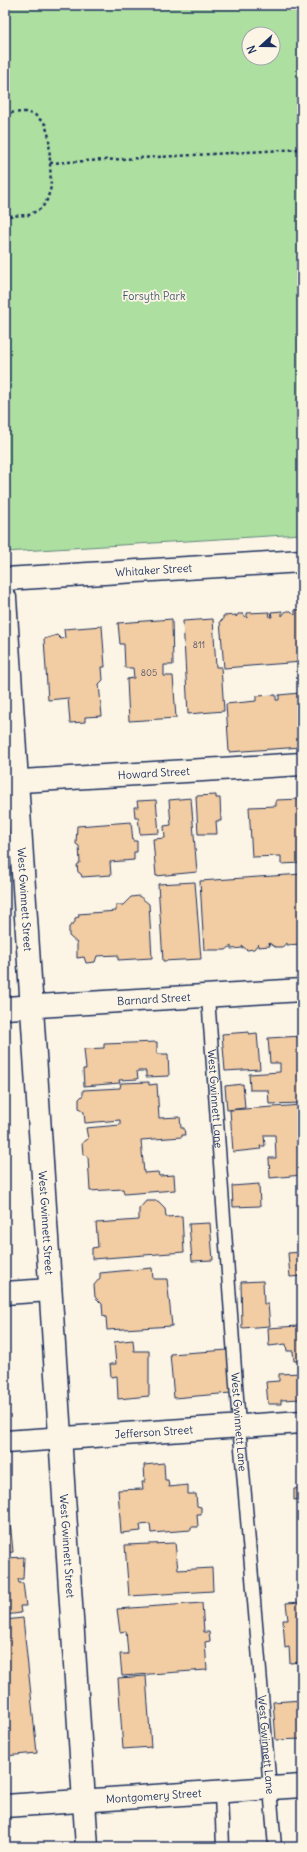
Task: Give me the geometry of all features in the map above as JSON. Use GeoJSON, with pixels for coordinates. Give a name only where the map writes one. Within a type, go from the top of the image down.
{"type":"FeatureCollection","features":[{"type":"Feature","properties":{"kind":"main road","name":"Whitaker Street"},"geometry":{"type":"LineString","coordinates":[[5,580],[302,561]]}},
{"type":"Feature","properties":{"kind":"main road","name":"West Gwinnett Street"},"geometry":{"type":"LineString","coordinates":[[5,598],[11,782],[32,1006],[87,1847]]}},
{"type":"Feature","properties":{"kind":"main road","name":"Howard Street"},"geometry":{"type":"LineString","coordinates":[[11,782],[302,764]]}},
{"type":"Feature","properties":{"kind":"main road","name":"Barnard Street"},"geometry":{"type":"LineString","coordinates":[[5,1008],[208,997],[302,990]]}},
{"type":"Feature","properties":{"kind":"main road"},"geometry":{"type":"LineString","coordinates":[[5,1293],[50,1290]]}},
{"type":"Feature","properties":{"kind":"main road","name":"Jefferson Street"},"geometry":{"type":"LineString","coordinates":[[5,1442],[239,1425],[302,1422]]}},
{"type":"Feature","properties":{"kind":"main road","name":"Montgomery Street"},"geometry":{"type":"LineString","coordinates":[[5,1806],[221,1793],[302,1786]]}},
{"type":"Feature","properties":{"kind":"lane","name":"West Gwinnett Lane"},"geometry":{"type":"LineString","coordinates":[[208,997],[239,1425],[275,1847]]}},
{"type":"Feature","properties":{"kind":"lane"},"geometry":{"type":"LineString","coordinates":[[221,1793],[223,1847]]}},
{"type":"Feature","properties":{"kind":"path"},"geometry":{"type":"LineString","coordinates":[[5,113],[24,112],[35,115],[45,124],[49,137],[51,187],[47,200],[42,208],[29,215],[5,216]]}},
{"type":"Feature","properties":{"kind":"path"},"geometry":{"type":"LineString","coordinates":[[50,163],[302,149]]}},
{"type":"Feature","properties":{"kind":"green space","name":"Forsyth Park"},"geometry":{"type":"Polygon","coordinates":[[[5,5],[302,5],[302,534],[5,552],[5,5]]]}},
{"type":"Feature","properties":{"kind":"building"},"geometry":{"type":"Polygon","coordinates":[[[302,609],[302,662],[224,668],[220,621],[223,620],[223,616],[236,615],[236,617],[238,614],[243,614],[247,618],[247,613],[269,612],[270,617],[272,617],[271,612],[282,611],[282,616],[286,611],[291,611],[295,615],[295,610],[302,609]]]}},
{"type":"Feature","properties":{"kind":"building"},"geometry":{"type":"Polygon","coordinates":[[[172,619],[173,665],[164,665],[164,676],[173,676],[176,718],[129,721],[127,679],[134,678],[133,668],[125,668],[124,644],[120,644],[118,623],[172,619]]]}},
{"type":"Feature","properties":{"kind":"building"},"geometry":{"type":"Polygon","coordinates":[[[213,619],[216,667],[221,667],[224,711],[188,714],[183,621],[213,619]]]}},
{"type":"Feature","properties":{"kind":"building"},"geometry":{"type":"Polygon","coordinates":[[[102,626],[105,667],[102,667],[103,680],[99,684],[102,716],[85,717],[85,722],[70,723],[68,698],[48,700],[44,639],[57,635],[61,639],[65,638],[64,629],[102,626]]]}},
{"type":"Feature","properties":{"kind":"building"},"geometry":{"type":"Polygon","coordinates":[[[300,693],[302,698],[302,747],[229,752],[226,704],[256,701],[256,696],[276,695],[276,700],[279,700],[279,695],[300,693]]]}},
{"type":"Feature","properties":{"kind":"building"},"geometry":{"type":"Polygon","coordinates":[[[216,795],[216,798],[220,798],[221,821],[216,821],[217,834],[198,834],[196,796],[216,795]]]}},
{"type":"Feature","properties":{"kind":"building"},"geometry":{"type":"Polygon","coordinates":[[[191,798],[197,872],[156,876],[153,839],[165,838],[164,826],[171,825],[169,800],[191,798]]]}},
{"type":"Feature","properties":{"kind":"building"},"geometry":{"type":"Polygon","coordinates":[[[302,799],[302,863],[281,864],[281,856],[252,857],[249,807],[276,806],[276,800],[302,799]]]}},
{"type":"Feature","properties":{"kind":"building"},"geometry":{"type":"Polygon","coordinates":[[[156,800],[159,833],[140,834],[138,817],[135,817],[134,807],[138,807],[137,801],[156,800]]]}},
{"type":"Feature","properties":{"kind":"building"},"geometry":{"type":"Polygon","coordinates":[[[131,822],[133,841],[137,841],[137,852],[134,852],[134,860],[110,862],[111,875],[82,877],[78,872],[77,865],[80,863],[79,846],[76,844],[77,826],[131,822]]]}},
{"type":"Feature","properties":{"kind":"building"},"geometry":{"type":"Polygon","coordinates":[[[302,874],[302,944],[300,941],[300,944],[287,945],[287,943],[282,947],[275,947],[269,943],[270,946],[258,947],[258,944],[254,949],[247,950],[242,946],[243,948],[231,949],[231,946],[226,950],[204,950],[200,881],[302,874]]]}},
{"type":"Feature","properties":{"kind":"building"},"geometry":{"type":"Polygon","coordinates":[[[195,882],[201,959],[163,961],[158,884],[195,882]]]}},
{"type":"Feature","properties":{"kind":"building"},"geometry":{"type":"Polygon","coordinates":[[[139,896],[149,904],[152,958],[118,960],[118,955],[97,956],[95,962],[86,963],[84,957],[77,958],[77,943],[69,936],[69,927],[75,922],[75,918],[79,917],[78,914],[116,911],[116,905],[123,905],[131,897],[139,896]]]}},
{"type":"Feature","properties":{"kind":"building"},"geometry":{"type":"Polygon","coordinates":[[[249,1032],[249,1034],[257,1033],[260,1069],[225,1071],[222,1034],[249,1032]]]}},
{"type":"Feature","properties":{"kind":"building"},"geometry":{"type":"Polygon","coordinates":[[[302,1036],[302,1103],[269,1104],[268,1090],[250,1090],[249,1074],[280,1072],[280,1063],[270,1063],[268,1038],[302,1036]]]}},
{"type":"Feature","properties":{"kind":"building"},"geometry":{"type":"Polygon","coordinates":[[[157,1042],[157,1054],[168,1054],[169,1076],[146,1077],[146,1071],[137,1071],[138,1079],[119,1080],[120,1083],[84,1086],[83,1069],[86,1069],[84,1049],[104,1048],[104,1044],[157,1042]]]}},
{"type":"Feature","properties":{"kind":"building"},"geometry":{"type":"Polygon","coordinates":[[[149,1082],[149,1085],[157,1084],[159,1118],[180,1117],[181,1128],[184,1128],[185,1135],[182,1135],[182,1137],[141,1140],[144,1173],[158,1172],[159,1176],[174,1175],[175,1190],[124,1194],[123,1189],[90,1191],[88,1157],[83,1154],[82,1143],[88,1139],[86,1128],[120,1125],[120,1120],[85,1123],[84,1112],[79,1108],[79,1099],[83,1095],[83,1090],[120,1088],[121,1083],[149,1082]]]}},
{"type":"Feature","properties":{"kind":"building"},"geometry":{"type":"Polygon","coordinates":[[[243,1084],[245,1108],[227,1110],[225,1086],[243,1084]]]}},
{"type":"Feature","properties":{"kind":"building"},"geometry":{"type":"Polygon","coordinates":[[[302,1105],[302,1175],[270,1178],[269,1158],[276,1158],[275,1135],[264,1135],[265,1146],[260,1146],[261,1149],[233,1152],[230,1110],[302,1105]]]}},
{"type":"Feature","properties":{"kind":"building"},"geometry":{"type":"Polygon","coordinates":[[[259,1184],[260,1206],[233,1207],[232,1186],[259,1184]]]}},
{"type":"Feature","properties":{"kind":"building"},"geometry":{"type":"Polygon","coordinates":[[[146,1201],[158,1201],[165,1208],[166,1217],[182,1216],[184,1252],[92,1259],[92,1248],[98,1247],[96,1223],[139,1220],[139,1209],[146,1201]]]}},
{"type":"Feature","properties":{"kind":"building"},"geometry":{"type":"Polygon","coordinates":[[[299,1203],[302,1203],[302,1241],[300,1241],[299,1228],[301,1228],[299,1203]]]}},
{"type":"Feature","properties":{"kind":"building"},"geometry":{"type":"Polygon","coordinates":[[[210,1223],[213,1260],[192,1261],[189,1224],[210,1223]]]}},
{"type":"Feature","properties":{"kind":"building"},"geometry":{"type":"Polygon","coordinates":[[[302,1252],[302,1276],[290,1277],[288,1253],[302,1252]]]}},
{"type":"Feature","properties":{"kind":"building"},"geometry":{"type":"Polygon","coordinates":[[[152,1268],[153,1279],[167,1279],[172,1326],[107,1330],[106,1317],[103,1316],[102,1304],[95,1297],[94,1285],[100,1278],[100,1273],[152,1268]]]}},
{"type":"Feature","properties":{"kind":"building"},"geometry":{"type":"Polygon","coordinates":[[[263,1281],[264,1304],[268,1304],[270,1326],[242,1328],[241,1282],[263,1281]]]}},
{"type":"Feature","properties":{"kind":"building"},"geometry":{"type":"Polygon","coordinates":[[[302,1323],[302,1373],[301,1361],[294,1361],[293,1351],[287,1351],[286,1344],[269,1346],[268,1328],[298,1326],[298,1324],[302,1323]]]}},
{"type":"Feature","properties":{"kind":"building"},"geometry":{"type":"Polygon","coordinates":[[[133,1340],[134,1351],[149,1351],[149,1396],[118,1399],[117,1376],[111,1377],[110,1364],[116,1364],[114,1342],[133,1340]]]}},
{"type":"Feature","properties":{"kind":"building"},"geometry":{"type":"Polygon","coordinates":[[[228,1350],[231,1393],[174,1398],[170,1354],[228,1350]]]}},
{"type":"Feature","properties":{"kind":"building"},"geometry":{"type":"Polygon","coordinates":[[[302,1373],[302,1399],[281,1400],[281,1404],[268,1404],[266,1382],[279,1381],[279,1374],[302,1373]]]}},
{"type":"Feature","properties":{"kind":"building"},"geometry":{"type":"Polygon","coordinates":[[[164,1463],[165,1480],[168,1480],[169,1487],[188,1485],[188,1494],[196,1494],[197,1506],[201,1507],[201,1514],[197,1514],[198,1527],[191,1527],[191,1530],[151,1533],[150,1524],[140,1525],[141,1531],[121,1533],[118,1490],[143,1489],[142,1482],[145,1482],[144,1465],[164,1463]]]}},
{"type":"Feature","properties":{"kind":"building"},"geometry":{"type":"Polygon","coordinates":[[[5,1467],[13,1552],[5,1553],[5,1467]]]}},
{"type":"Feature","properties":{"kind":"building"},"geometry":{"type":"Polygon","coordinates":[[[302,1488],[301,1524],[300,1499],[294,1500],[294,1489],[302,1488]]]}},
{"type":"Feature","properties":{"kind":"building"},"geometry":{"type":"Polygon","coordinates":[[[175,1543],[178,1570],[212,1568],[213,1591],[129,1596],[125,1545],[175,1543]]]}},
{"type":"Feature","properties":{"kind":"building"},"geometry":{"type":"Polygon","coordinates":[[[24,1557],[23,1579],[18,1579],[19,1583],[23,1583],[26,1606],[20,1606],[21,1613],[5,1615],[5,1558],[24,1557]]]}},
{"type":"Feature","properties":{"kind":"building"},"geometry":{"type":"Polygon","coordinates":[[[302,1602],[302,1662],[290,1663],[289,1647],[285,1648],[283,1620],[288,1620],[286,1603],[302,1602]]]}},
{"type":"Feature","properties":{"kind":"building"},"geometry":{"type":"Polygon","coordinates":[[[202,1603],[204,1632],[209,1632],[210,1641],[205,1642],[207,1670],[122,1676],[120,1654],[128,1654],[126,1631],[120,1632],[117,1609],[202,1603]]]}},
{"type":"Feature","properties":{"kind":"building"},"geometry":{"type":"Polygon","coordinates":[[[23,1618],[37,1753],[5,1756],[5,1620],[23,1618]]]}},
{"type":"Feature","properties":{"kind":"building"},"geometry":{"type":"Polygon","coordinates":[[[146,1676],[151,1747],[123,1749],[118,1678],[146,1676]]]}},
{"type":"Feature","properties":{"kind":"building"},"geometry":{"type":"Polygon","coordinates":[[[302,1700],[302,1739],[276,1740],[273,1702],[302,1700]]]}}]}
